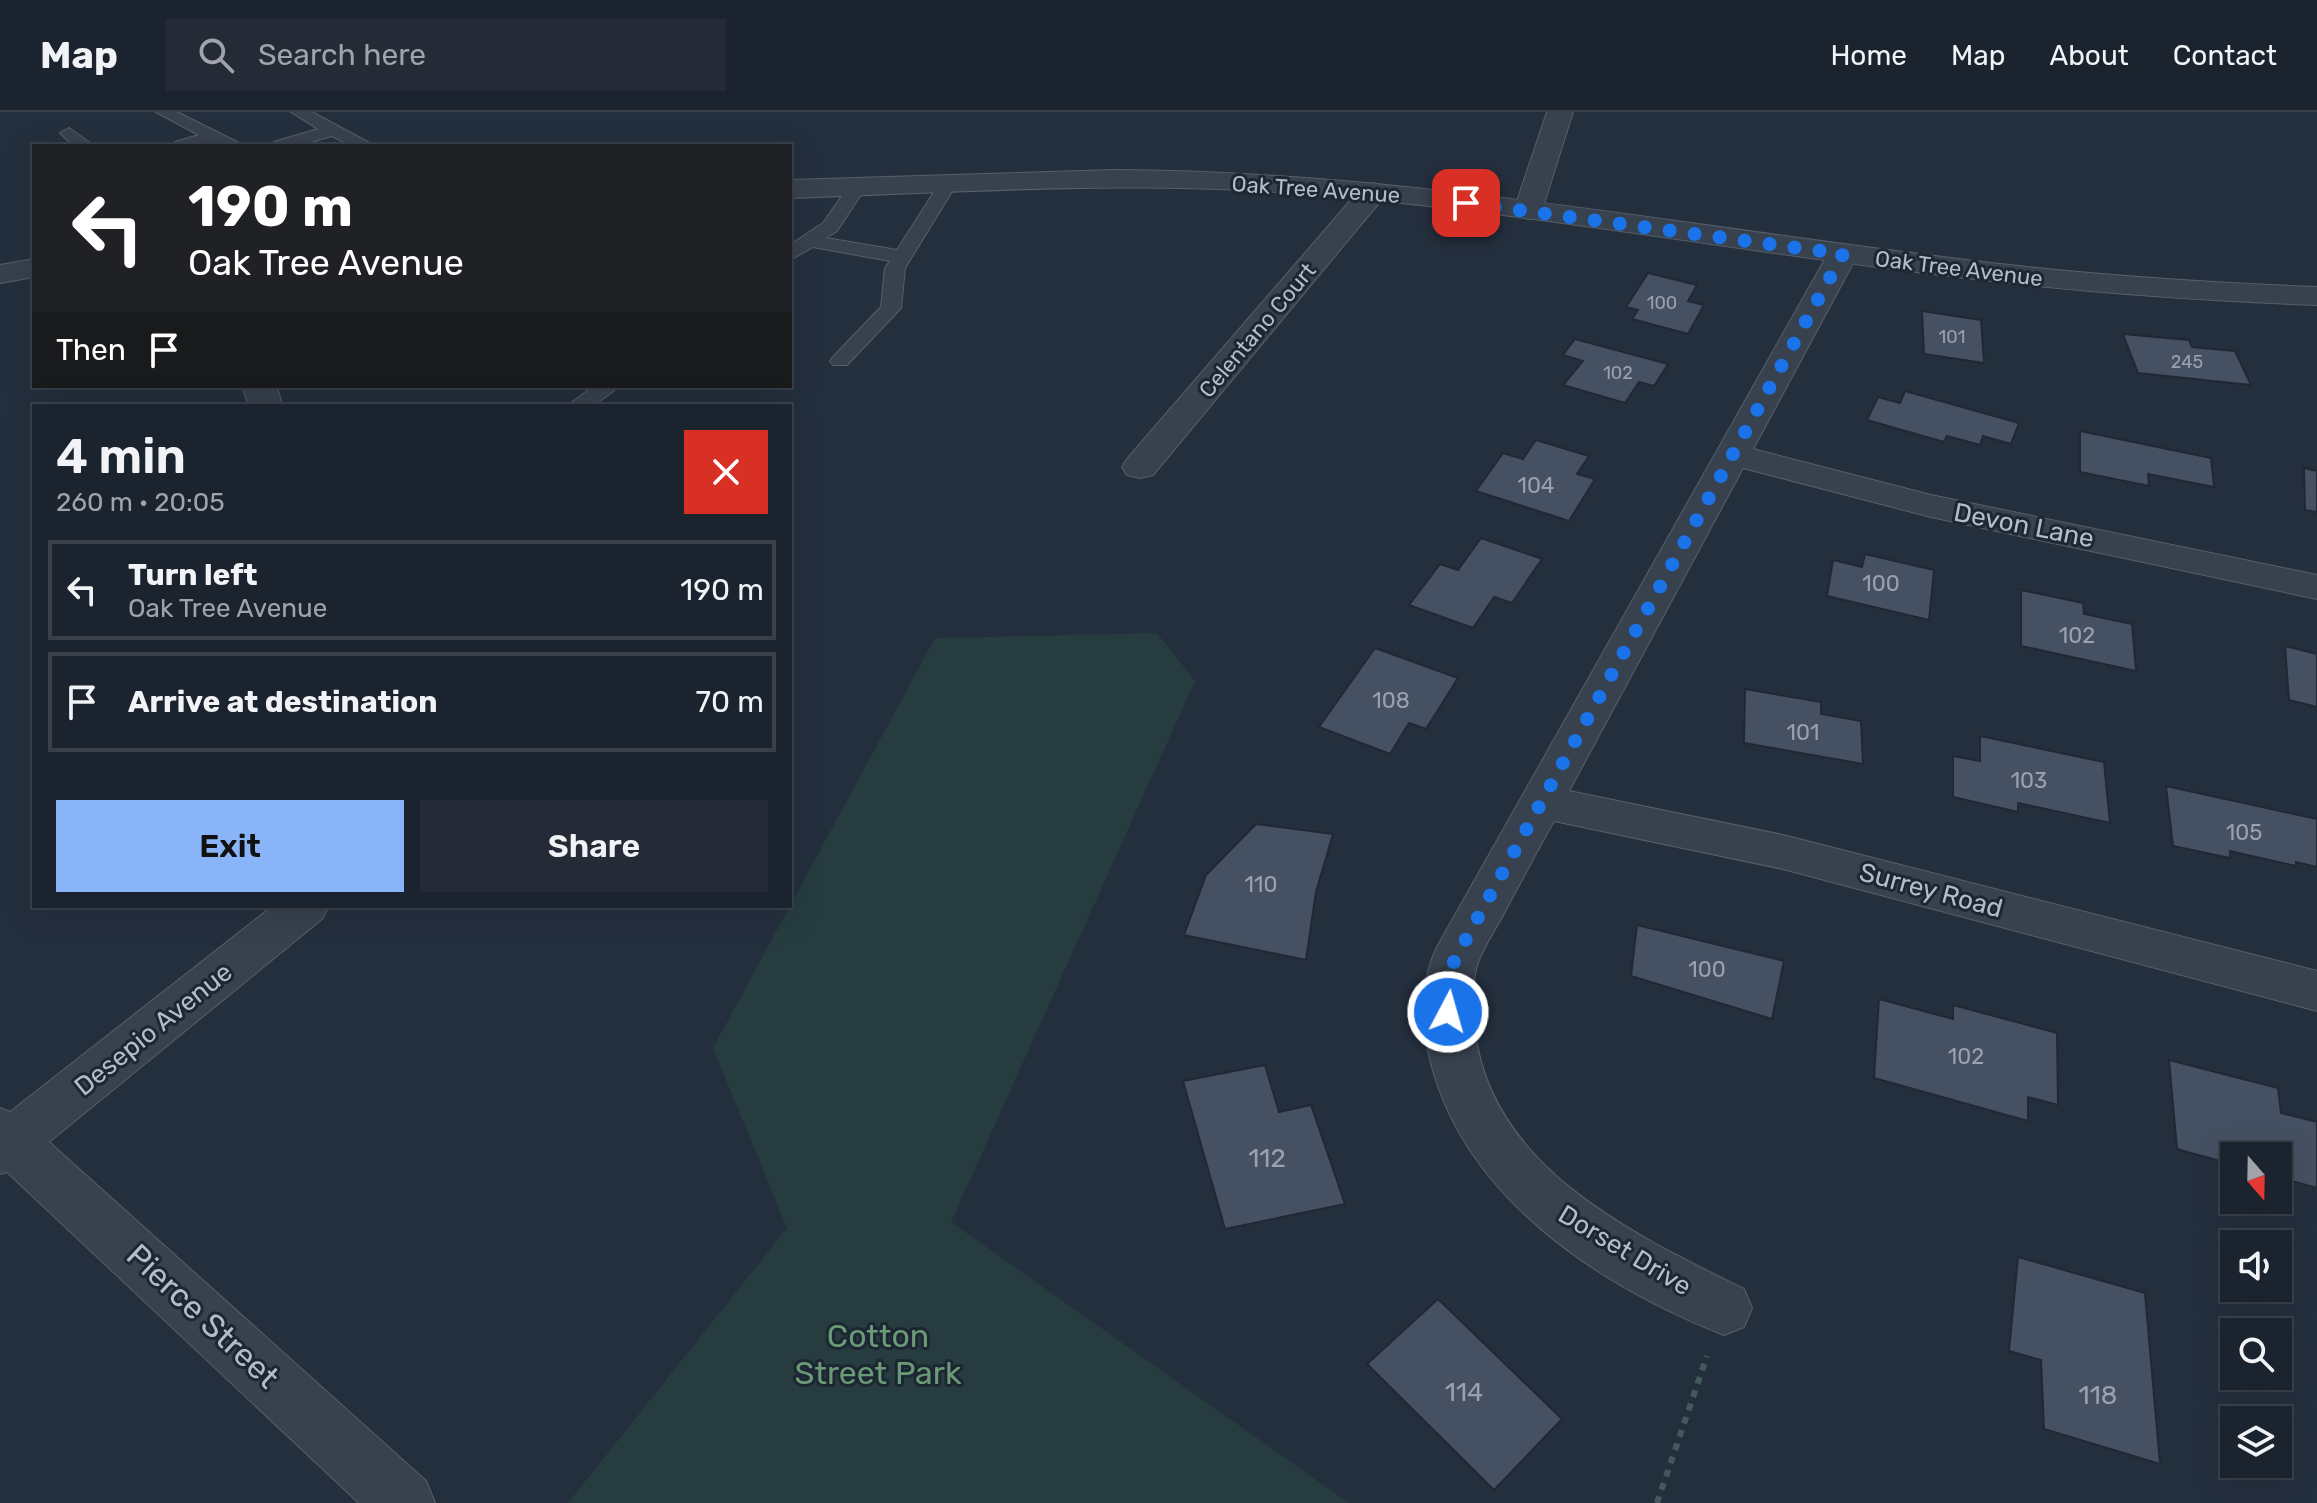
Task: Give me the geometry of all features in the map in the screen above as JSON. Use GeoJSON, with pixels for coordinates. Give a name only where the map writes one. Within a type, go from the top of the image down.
{"type":"FeatureCollection","features":[{"type":"Feature","properties":{"kind":"street"},"geometry":{"type":"LineString","coordinates":[[1528,210],[1560,112]]}},
{"type":"Feature","properties":{"kind":"street","name":"Oak Tree Avenue"},"geometry":{"type":"LineString","coordinates":[[792,189],[1171,181],[1304,185],[1528,210],[1843,254],[2144,289],[2317,296]]}},
{"type":"Feature","properties":{"kind":"street","name":"Celentano Court"},"geometry":{"type":"LineString","coordinates":[[1140,467],[1373,192]]}},
{"type":"Feature","properties":{"kind":"street","name":"Dorset Drive"},"geometry":{"type":"LineString","coordinates":[[1724,1308],[1652,1272],[1565,1219],[1517,1174],[1479,1123],[1457,1067],[1448,1012],[1454,961],[1843,254]]}},
{"type":"Feature","properties":{"kind":"street"},"geometry":{"type":"LineString","coordinates":[[0,274],[32,268]]}},
{"type":"Feature","properties":{"kind":"street","name":"Devon Lane"},"geometry":{"type":"LineString","coordinates":[[1733,455],[1931,506],[2317,587]]}},
{"type":"Feature","properties":{"kind":"street","name":"Surrey Road"},"geometry":{"type":"LineString","coordinates":[[1541,802],[1783,852],[2317,991]]}},
{"type":"Feature","properties":{"kind":"street","name":"Desepio Avenue"},"geometry":{"type":"LineString","coordinates":[[4,1141],[303,908]]}},
{"type":"Feature","properties":{"kind":"street","name":"Pierce Street"},"geometry":{"type":"LineString","coordinates":[[4,1141],[404,1503]]}},
{"type":"Feature","properties":{"kind":"lane"},"geometry":{"type":"LineString","coordinates":[[164,112],[232,144]]}},
{"type":"Feature","properties":{"kind":"lane"},"geometry":{"type":"LineString","coordinates":[[299,112],[362,144]]}},
{"type":"Feature","properties":{"kind":"lane"},"geometry":{"type":"LineString","coordinates":[[287,144],[333,130]]}},
{"type":"Feature","properties":{"kind":"lane"},"geometry":{"type":"LineString","coordinates":[[69,133],[83,144]]}},
{"type":"Feature","properties":{"kind":"lane"},"geometry":{"type":"LineString","coordinates":[[188,144],[214,136]]}},
{"type":"Feature","properties":{"kind":"lane"},"geometry":{"type":"LineString","coordinates":[[840,361],[891,308],[895,268],[947,185]]}},
{"type":"Feature","properties":{"kind":"lane"},"geometry":{"type":"LineString","coordinates":[[792,253],[830,227],[857,187]]}},
{"type":"Feature","properties":{"kind":"lane"},"geometry":{"type":"LineString","coordinates":[[809,241],[902,257]]}},
{"type":"Feature","properties":{"kind":"lane"},"geometry":{"type":"LineString","coordinates":[[581,404],[606,388]]}},
{"type":"Feature","properties":{"kind":"path"},"geometry":{"type":"LineString","coordinates":[[1657,1503],[1724,1308]]}},
{"type":"Feature","properties":{"kind":"green space","name":"Cotton Street Park"},"geometry":{"type":"Polygon","coordinates":[[[1157,633],[1195,681],[951,1222],[1349,1503],[568,1503],[787,1228],[713,1048],[789,908],[792,908],[792,902],[935,638],[1157,633]]]}},
{"type":"Feature","properties":{"kind":"building"},"geometry":{"type":"Polygon","coordinates":[[[1648,273],[1697,285],[1688,301],[1704,305],[1688,334],[1632,319],[1638,310],[1626,307],[1648,273]]]}},
{"type":"Feature","properties":{"kind":"building"},"geometry":{"type":"Polygon","coordinates":[[[1922,311],[1981,320],[1984,363],[1924,354],[1922,311]]]}},
{"type":"Feature","properties":{"kind":"building"},"geometry":{"type":"Polygon","coordinates":[[[2123,334],[2189,340],[2192,347],[2235,351],[2251,385],[2138,373],[2123,334]]]}},
{"type":"Feature","properties":{"kind":"building"},"geometry":{"type":"Polygon","coordinates":[[[1575,339],[1668,364],[1654,386],[1639,382],[1625,403],[1563,385],[1583,361],[1563,355],[1575,339]]]}},
{"type":"Feature","properties":{"kind":"building"},"geometry":{"type":"Polygon","coordinates":[[[1905,391],[2019,423],[2011,444],[1983,436],[1980,445],[1947,436],[1944,442],[1867,420],[1878,397],[1900,403],[1905,391]]]}},
{"type":"Feature","properties":{"kind":"building"},"geometry":{"type":"Polygon","coordinates":[[[2080,431],[2211,458],[2214,487],[2148,474],[2149,486],[2080,472],[2080,431]]]}},
{"type":"Feature","properties":{"kind":"building"},"geometry":{"type":"Polygon","coordinates":[[[1536,440],[1589,456],[1577,474],[1595,479],[1569,521],[1476,491],[1503,453],[1523,459],[1536,440]]]}},
{"type":"Feature","properties":{"kind":"building"},"geometry":{"type":"Polygon","coordinates":[[[2304,468],[2317,471],[2317,512],[2305,510],[2304,468]]]}},
{"type":"Feature","properties":{"kind":"building"},"geometry":{"type":"Polygon","coordinates":[[[1481,538],[1542,559],[1512,603],[1494,597],[1473,628],[1409,605],[1440,564],[1458,570],[1481,538]]]}},
{"type":"Feature","properties":{"kind":"building"},"geometry":{"type":"Polygon","coordinates":[[[1865,554],[1934,570],[1929,620],[1827,596],[1833,560],[1862,567],[1865,554]]]}},
{"type":"Feature","properties":{"kind":"building"},"geometry":{"type":"Polygon","coordinates":[[[2021,590],[2083,603],[2084,614],[2132,624],[2136,671],[2021,646],[2021,590]]]}},
{"type":"Feature","properties":{"kind":"building"},"geometry":{"type":"Polygon","coordinates":[[[2285,646],[2317,654],[2317,707],[2289,700],[2285,646]]]}},
{"type":"Feature","properties":{"kind":"building"},"geometry":{"type":"Polygon","coordinates":[[[1375,648],[1458,678],[1426,729],[1409,723],[1390,754],[1319,727],[1375,648]]]}},
{"type":"Feature","properties":{"kind":"building"},"geometry":{"type":"Polygon","coordinates":[[[1745,689],[1821,702],[1821,714],[1861,721],[1863,764],[1744,743],[1745,689]]]}},
{"type":"Feature","properties":{"kind":"building"},"geometry":{"type":"Polygon","coordinates":[[[1980,736],[2104,762],[2110,823],[2018,803],[2018,812],[1953,797],[1953,756],[1980,761],[1980,736]]]}},
{"type":"Feature","properties":{"kind":"building"},"geometry":{"type":"Polygon","coordinates":[[[2166,786],[2317,819],[2317,867],[2296,862],[2296,866],[2230,851],[2230,858],[2173,846],[2166,786]]]}},
{"type":"Feature","properties":{"kind":"building"},"geometry":{"type":"Polygon","coordinates":[[[1256,824],[1333,834],[1316,892],[1306,960],[1184,935],[1206,875],[1256,824]]]}},
{"type":"Feature","properties":{"kind":"building"},"geometry":{"type":"Polygon","coordinates":[[[1637,925],[1784,961],[1772,1019],[1631,976],[1637,925]]]}},
{"type":"Feature","properties":{"kind":"building"},"geometry":{"type":"Polygon","coordinates":[[[1879,999],[1953,1019],[1953,1005],[2057,1033],[2058,1105],[2028,1097],[2028,1121],[1874,1078],[1879,999]]]}},
{"type":"Feature","properties":{"kind":"building"},"geometry":{"type":"Polygon","coordinates":[[[2169,1060],[2278,1088],[2281,1113],[2317,1122],[2317,1188],[2292,1181],[2292,1142],[2220,1142],[2220,1161],[2177,1149],[2169,1060]]]}},
{"type":"Feature","properties":{"kind":"building"},"geometry":{"type":"Polygon","coordinates":[[[1265,1065],[1279,1112],[1311,1105],[1345,1204],[1225,1229],[1183,1081],[1265,1065]]]}},
{"type":"Feature","properties":{"kind":"building"},"geometry":{"type":"Polygon","coordinates":[[[2018,1257],[2145,1293],[2160,1464],[2044,1429],[2041,1360],[2009,1351],[2018,1257]]]}},
{"type":"Feature","properties":{"kind":"building"},"geometry":{"type":"Polygon","coordinates":[[[1438,1299],[1562,1419],[1494,1490],[1367,1364],[1438,1299]]]}},
{"type":"Feature","properties":{"kind":"route"},"geometry":{"type":"LineString","coordinates":[[1448,1012],[1454,961],[1843,254],[1466,203]]}}]}
